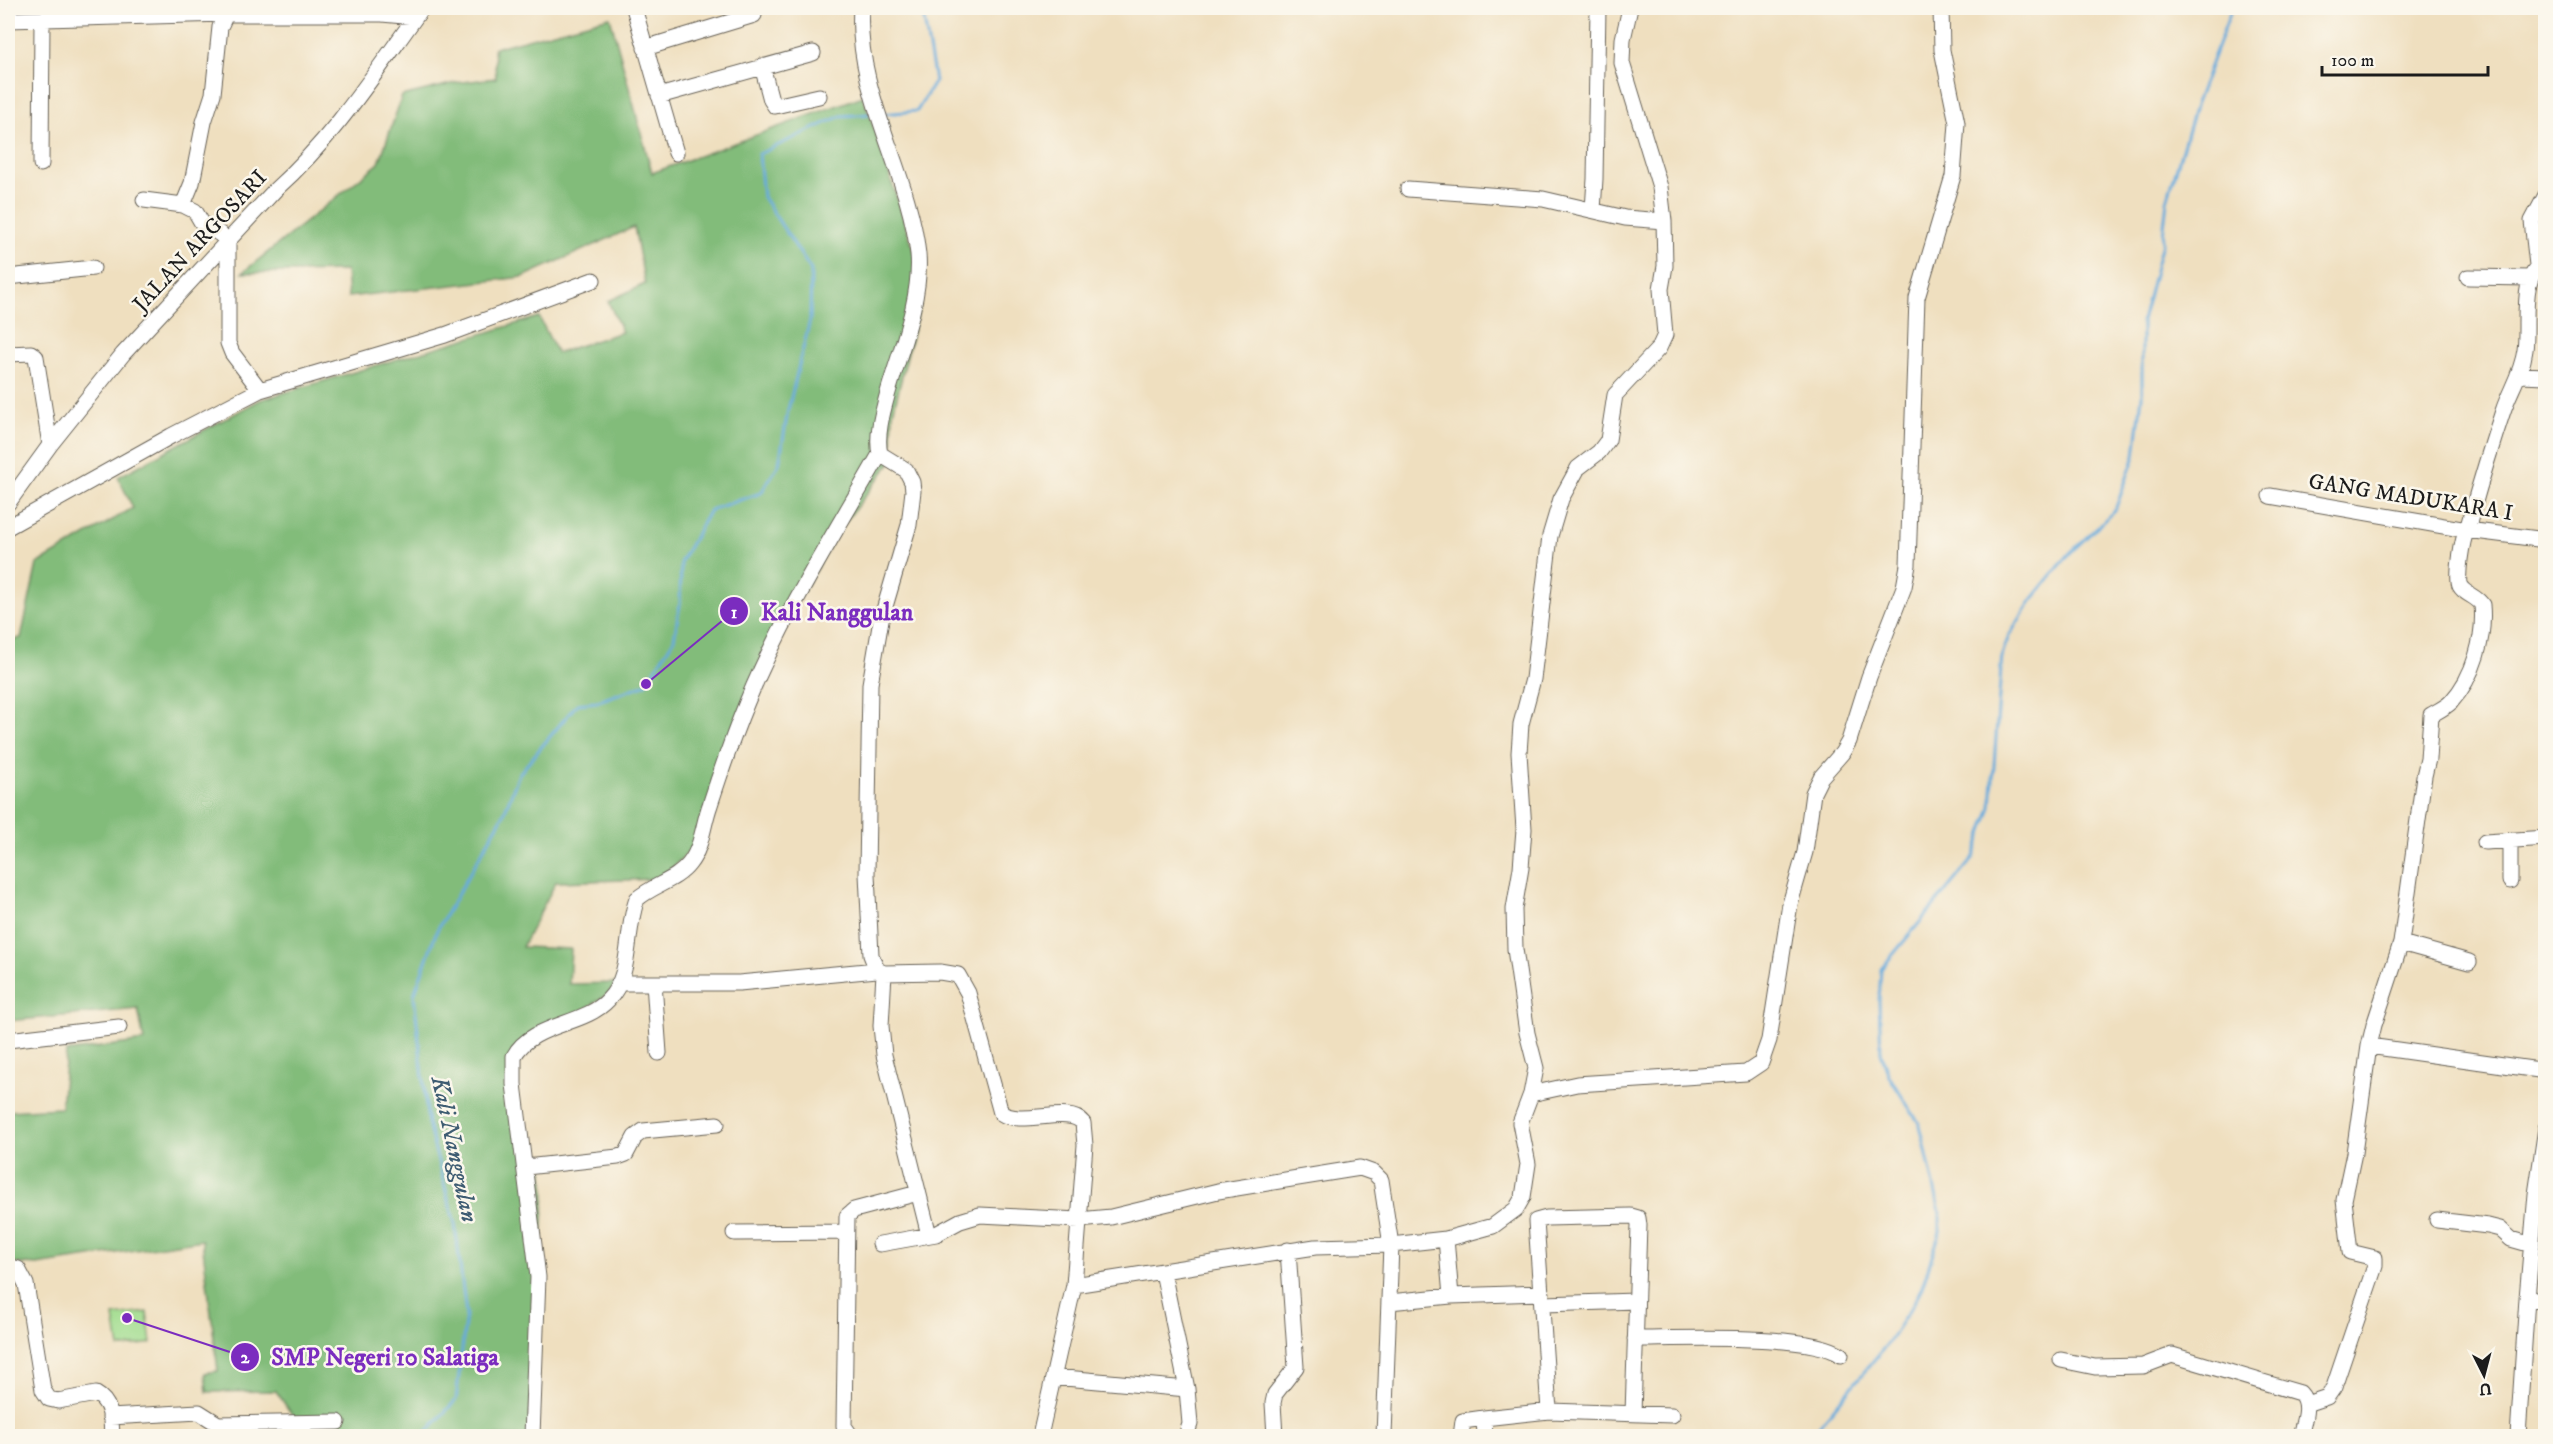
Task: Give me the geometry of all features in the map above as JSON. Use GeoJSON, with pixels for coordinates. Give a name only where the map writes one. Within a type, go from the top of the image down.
{"type":"FeatureCollection","features":[{"type":"Feature","properties":{"kind":"street"},"geometry":{"type":"LineString","coordinates":[[634,8],[676,153]]}},
{"type":"Feature","properties":{"kind":"street"},"geometry":{"type":"LineString","coordinates":[[532,1437],[538,1277],[514,1084],[514,1056],[534,1038],[608,1001],[619,983],[637,899],[662,882],[678,876],[697,852],[709,807],[743,714],[782,624],[880,454],[879,440],[884,408],[914,303],[918,277],[918,255],[896,162],[882,127],[863,66],[861,8]]}},
{"type":"Feature","properties":{"kind":"street"},"geometry":{"type":"LineString","coordinates":[[1593,210],[1598,8]]}},
{"type":"Feature","properties":{"kind":"street"},"geometry":{"type":"LineString","coordinates":[[1074,1285],[1315,1246],[1391,1245],[1446,1239],[1493,1226],[1516,1209],[1523,1197],[1528,1164],[1520,1122],[1531,1094],[1536,1068],[1527,1033],[1515,949],[1514,909],[1521,868],[1524,829],[1519,753],[1521,724],[1533,679],[1550,536],[1561,499],[1578,468],[1599,452],[1608,440],[1615,394],[1659,348],[1665,335],[1661,289],[1665,266],[1664,220],[1660,188],[1622,63],[1623,39],[1630,8]]}},
{"type":"Feature","properties":{"kind":"street"},"geometry":{"type":"LineString","coordinates":[[1531,1094],[1577,1084],[1746,1073],[1761,1063],[1766,1052],[1790,904],[1805,852],[1813,794],[1821,777],[1842,753],[1849,741],[1869,677],[1904,587],[1908,565],[1917,298],[1953,176],[1956,157],[1957,123],[1942,50],[1941,8]]}},
{"type":"Feature","properties":{"kind":"street"},"geometry":{"type":"LineString","coordinates":[[183,205],[192,183],[204,122],[213,94],[220,27],[226,11]]}},
{"type":"Feature","properties":{"kind":"street"},"geometry":{"type":"LineString","coordinates":[[8,20],[226,11],[382,14],[419,12]]}},
{"type":"Feature","properties":{"kind":"street","name":"JALAN ARGOSARI"},"geometry":{"type":"LineString","coordinates":[[8,503],[50,445],[123,354],[324,142],[419,12]]}},
{"type":"Feature","properties":{"kind":"street"},"geometry":{"type":"LineString","coordinates":[[645,48],[754,15]]}},
{"type":"Feature","properties":{"kind":"street"},"geometry":{"type":"LineString","coordinates":[[41,164],[42,19]]}},
{"type":"Feature","properties":{"kind":"street"},"geometry":{"type":"LineString","coordinates":[[659,96],[813,53]]}},
{"type":"Feature","properties":{"kind":"street"},"geometry":{"type":"LineString","coordinates":[[762,66],[771,100],[775,106],[819,96]]}},
{"type":"Feature","properties":{"kind":"street"},"geometry":{"type":"LineString","coordinates":[[1408,189],[1544,199],[1625,218],[1664,220]]}},
{"type":"Feature","properties":{"kind":"street"},"geometry":{"type":"LineString","coordinates":[[2306,1404],[2330,1394],[2375,1266],[2376,1258],[2350,1252],[2344,1200],[2354,1153],[2369,1046],[2401,943],[2428,759],[2431,715],[2450,703],[2463,684],[2480,643],[2482,605],[2477,598],[2461,588],[2458,579],[2462,539],[2467,530],[2503,410],[2520,375],[2526,350],[2537,268],[2532,221],[2546,195]]}},
{"type":"Feature","properties":{"kind":"street"},"geometry":{"type":"LineString","coordinates":[[144,200],[183,205],[195,211],[202,223],[228,242],[228,343],[232,353],[260,390]]}},
{"type":"Feature","properties":{"kind":"street"},"geometry":{"type":"LineString","coordinates":[[8,277],[93,268]]}},
{"type":"Feature","properties":{"kind":"street"},"geometry":{"type":"LineString","coordinates":[[2468,277],[2537,268]]}},
{"type":"Feature","properties":{"kind":"street"},"geometry":{"type":"LineString","coordinates":[[8,526],[260,390],[445,335],[593,280]]}},
{"type":"Feature","properties":{"kind":"street"},"geometry":{"type":"LineString","coordinates":[[8,354],[31,352],[36,357],[50,445]]}},
{"type":"Feature","properties":{"kind":"street"},"geometry":{"type":"LineString","coordinates":[[2520,375],[2546,376]]}},
{"type":"Feature","properties":{"kind":"street"},"geometry":{"type":"LineString","coordinates":[[880,454],[906,470],[912,482],[913,491],[909,525],[881,620],[870,684],[867,874],[871,955],[881,971],[881,1026],[884,1055],[929,1235]]}},
{"type":"Feature","properties":{"kind":"street","name":"GANG MADUKARA I"},"geometry":{"type":"LineString","coordinates":[[2270,496],[2467,530],[2546,540]]}},
{"type":"Feature","properties":{"kind":"street"},"geometry":{"type":"LineString","coordinates":[[2485,842],[2546,838]]}},
{"type":"Feature","properties":{"kind":"street"},"geometry":{"type":"LineString","coordinates":[[2510,841],[2510,881]]}},
{"type":"Feature","properties":{"kind":"street"},"geometry":{"type":"LineString","coordinates":[[2401,943],[2469,962]]}},
{"type":"Feature","properties":{"kind":"street"},"geometry":{"type":"LineString","coordinates":[[619,983],[739,983],[881,971],[940,972],[958,975],[968,993],[1001,1113],[1011,1118],[1073,1116],[1082,1120],[1085,1145],[1074,1285],[1040,1437]]}},
{"type":"Feature","properties":{"kind":"street"},"geometry":{"type":"LineString","coordinates":[[654,983],[659,1053]]}},
{"type":"Feature","properties":{"kind":"street"},"geometry":{"type":"LineString","coordinates":[[8,1040],[119,1027]]}},
{"type":"Feature","properties":{"kind":"street"},"geometry":{"type":"LineString","coordinates":[[2369,1046],[2546,1071]]}},
{"type":"Feature","properties":{"kind":"street"},"geometry":{"type":"LineString","coordinates":[[526,1167],[618,1157],[626,1154],[635,1137],[643,1131],[717,1124]]}},
{"type":"Feature","properties":{"kind":"street"},"geometry":{"type":"LineString","coordinates":[[2518,1437],[2536,1194],[2546,1128]]}},
{"type":"Feature","properties":{"kind":"street"},"geometry":{"type":"LineString","coordinates":[[880,1244],[936,1234],[960,1221],[980,1215],[1079,1220],[1111,1217],[1218,1191],[1360,1168],[1374,1173],[1381,1180],[1391,1245],[1384,1437]]}},
{"type":"Feature","properties":{"kind":"street"},"geometry":{"type":"LineString","coordinates":[[851,1437],[844,1426],[847,1216],[850,1212],[918,1193]]}},
{"type":"Feature","properties":{"kind":"street"},"geometry":{"type":"LineString","coordinates":[[1516,1209],[1524,1218],[1536,1221],[1547,1218],[1631,1215],[1638,1218],[1640,1225],[1633,1414]]}},
{"type":"Feature","properties":{"kind":"street"},"geometry":{"type":"LineString","coordinates":[[2437,1220],[2500,1229],[2511,1239],[2532,1245]]}},
{"type":"Feature","properties":{"kind":"street"},"geometry":{"type":"LineString","coordinates":[[1536,1221],[1549,1411]]}},
{"type":"Feature","properties":{"kind":"street"},"geometry":{"type":"LineString","coordinates":[[734,1233],[846,1232]]}},
{"type":"Feature","properties":{"kind":"street"},"geometry":{"type":"LineString","coordinates":[[1446,1239],[1451,1296]]}},
{"type":"Feature","properties":{"kind":"street"},"geometry":{"type":"LineString","coordinates":[[1275,1437],[1273,1402],[1275,1394],[1296,1367],[1288,1250]]}},
{"type":"Feature","properties":{"kind":"street"},"geometry":{"type":"LineString","coordinates":[[8,1266],[18,1269],[26,1284],[43,1390],[49,1399],[58,1401],[96,1394],[108,1403],[112,1437]]}},
{"type":"Feature","properties":{"kind":"street"},"geometry":{"type":"LineString","coordinates":[[1163,1272],[1187,1389],[1190,1424],[1186,1437]]}},
{"type":"Feature","properties":{"kind":"street"},"geometry":{"type":"LineString","coordinates":[[1389,1302],[1451,1296],[1636,1300]]}},
{"type":"Feature","properties":{"kind":"street"},"geometry":{"type":"LineString","coordinates":[[2527,1298],[2546,1300]]}},
{"type":"Feature","properties":{"kind":"street"},"geometry":{"type":"LineString","coordinates":[[1635,1339],[1782,1341],[1827,1347],[1841,1355]]}},
{"type":"Feature","properties":{"kind":"street"},"geometry":{"type":"LineString","coordinates":[[2061,1360],[2095,1367],[2143,1366],[2172,1354],[2300,1393],[2306,1404],[2300,1437]]}},
{"type":"Feature","properties":{"kind":"street"},"geometry":{"type":"LineString","coordinates":[[1054,1377],[1187,1389]]}},
{"type":"Feature","properties":{"kind":"street"},"geometry":{"type":"LineString","coordinates":[[1461,1437],[1463,1421],[1484,1418],[1549,1411],[1672,1414]]}},
{"type":"Feature","properties":{"kind":"street"},"geometry":{"type":"LineString","coordinates":[[110,1417],[199,1412],[218,1424],[338,1422]]}},
{"type":"Feature","properties":{"kind":"street"},"geometry":{"type":"LineString","coordinates":[[1484,1418],[1485,1437]]}},
{"type":"Feature","properties":{"kind":"green space"},"geometry":{"type":"Polygon","coordinates":[[[610,17],[652,173],[863,96],[925,283],[893,413],[891,462],[839,530],[783,626],[692,849],[660,879],[556,882],[522,947],[571,949],[569,984],[616,983],[609,993],[520,1053],[511,1093],[541,1161],[545,1191],[529,1436],[339,1436],[338,1421],[297,1422],[276,1391],[207,1392],[205,1373],[218,1371],[202,1240],[37,1265],[8,1263],[8,1111],[61,1108],[66,1052],[144,1041],[138,1009],[8,1021],[8,641],[21,638],[37,564],[133,508],[118,477],[260,400],[539,317],[557,353],[622,332],[608,301],[645,284],[634,227],[523,277],[348,297],[346,271],[242,273],[379,163],[402,96],[455,83],[496,78],[494,48],[610,17]]]}},
{"type":"Feature","properties":{"kind":"green space"},"geometry":{"type":"Polygon","coordinates":[[[147,1312],[151,1343],[119,1348],[114,1316],[147,1312]]]}},
{"type":"Feature","properties":{"kind":"waterway","name":"Kali Nanggulan"},"geometry":{"type":"LineString","coordinates":[[882,114],[917,111],[935,81],[922,8]]}},
{"type":"Feature","properties":{"kind":"waterway"},"geometry":{"type":"LineString","coordinates":[[1811,1436],[1888,1343],[1912,1306],[1922,1287],[1940,1232],[1940,1212],[1920,1125],[1889,1076],[1881,1053],[1879,1001],[1881,969],[1974,857],[1991,807],[2002,654],[2009,636],[2031,601],[2070,553],[2115,510],[2135,456],[2142,396],[2142,321],[2162,243],[2167,201],[2195,106],[2232,8]]}},
{"type":"Feature","properties":{"kind":"waterway","name":"Kali Nanggulan"},"geometry":{"type":"LineString","coordinates":[[423,1436],[456,1400],[466,1314],[455,1224],[428,1124],[414,995],[437,930],[503,816],[519,774],[577,704],[596,702],[646,684],[674,639],[680,604],[681,561],[710,510],[761,493],[779,464],[788,410],[810,320],[811,270],[763,197],[759,154],[841,116],[872,114]]}},
{"type":"Feature","properties":{"kind":"place","name":"Kali Nanggulan"},"geometry":{"type":"Point","coordinates":[646,684]}},
{"type":"Feature","properties":{"kind":"place","name":"SMP Negeri 10 Salatiga"},"geometry":{"type":"Point","coordinates":[127,1318]}}]}
